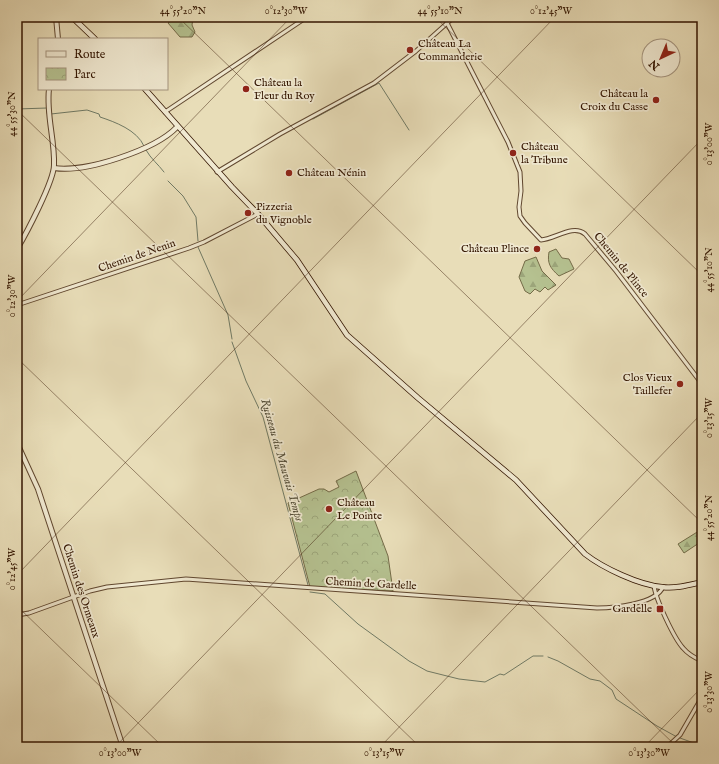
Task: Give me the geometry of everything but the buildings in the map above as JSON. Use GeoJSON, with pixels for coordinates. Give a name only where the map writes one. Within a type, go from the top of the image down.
{"type":"FeatureCollection","features":[{"type":"Feature","properties":{"kind":"main road"},"geometry":{"type":"LineString","coordinates":[[72,17],[94,38]]}},
{"type":"Feature","properties":{"kind":"main road"},"geometry":{"type":"LineString","coordinates":[[146,90],[217,172],[258,214],[297,260],[347,335],[418,398],[516,480],[592,560],[631,578],[663,588],[702,582]]}},
{"type":"Feature","properties":{"kind":"street"},"geometry":{"type":"LineString","coordinates":[[56,17],[58,38]]}},
{"type":"Feature","properties":{"kind":"street"},"geometry":{"type":"LineString","coordinates":[[164,112],[307,17]]}},
{"type":"Feature","properties":{"kind":"street"},"geometry":{"type":"LineString","coordinates":[[217,172],[280,134],[374,83],[416,52],[454,17]]}},
{"type":"Feature","properties":{"kind":"street","name":"Chemin de Plince"},"geometry":{"type":"LineString","coordinates":[[447,23],[508,142],[520,172],[520,216],[541,240],[550,239],[575,230],[580,230],[585,234],[625,282],[702,384]]}},
{"type":"Feature","properties":{"kind":"street"},"geometry":{"type":"LineString","coordinates":[[17,249],[50,182],[54,168],[48,107],[49,90]]}},
{"type":"Feature","properties":{"kind":"street"},"geometry":{"type":"LineString","coordinates":[[54,168],[83,167],[133,153],[160,140],[177,127]]}},
{"type":"Feature","properties":{"kind":"street","name":"Chemin de Nenin"},"geometry":{"type":"LineString","coordinates":[[17,305],[189,248],[210,239],[258,214]]}},
{"type":"Feature","properties":{"kind":"street","name":"Chemin des Ormeaux"},"geometry":{"type":"LineString","coordinates":[[17,443],[38,489],[123,747]]}},
{"type":"Feature","properties":{"kind":"street","name":"Chemin de Gardelle"},"geometry":{"type":"LineString","coordinates":[[17,615],[28,613],[74,597],[121,585],[186,580],[597,608],[622,607],[655,596],[663,588]]}},
{"type":"Feature","properties":{"kind":"street"},"geometry":{"type":"LineString","coordinates":[[654,586],[655,596],[678,642],[688,653],[702,660]]}},
{"type":"Feature","properties":{"kind":"street"},"geometry":{"type":"LineString","coordinates":[[667,747],[680,735],[702,697]]}},
{"type":"Feature","properties":{"kind":"green space"},"geometry":{"type":"Polygon","coordinates":[[[176,17],[193,18],[192,25],[195,32],[192,37],[180,37],[168,23],[176,17]]]}},
{"type":"Feature","properties":{"kind":"green space"},"geometry":{"type":"Polygon","coordinates":[[[556,249],[562,258],[569,259],[574,269],[559,276],[551,268],[548,259],[549,252],[556,249]]]}},
{"type":"Feature","properties":{"kind":"green space"},"geometry":{"type":"Polygon","coordinates":[[[536,257],[542,271],[556,285],[548,290],[545,287],[540,292],[535,289],[530,294],[525,291],[519,277],[525,261],[536,257]]]}},
{"type":"Feature","properties":{"kind":"green space"},"geometry":{"type":"Polygon","coordinates":[[[356,471],[388,556],[393,591],[310,587],[288,503],[319,489],[324,489],[329,492],[339,487],[336,481],[356,471]]]}},
{"type":"Feature","properties":{"kind":"green space"},"geometry":{"type":"Polygon","coordinates":[[[702,529],[702,541],[684,553],[678,544],[702,529]]]}},
{"type":"Feature","properties":{"kind":"waterway"},"geometry":{"type":"LineString","coordinates":[[313,119],[379,83],[409,130]]}},
{"type":"Feature","properties":{"kind":"waterway","name":"Ruisseau du Mauvais Temps"},"geometry":{"type":"LineString","coordinates":[[17,109],[47,108],[47,113]]}},
{"type":"Feature","properties":{"kind":"waterway","name":"Ruisseau du Mauvais Temps"},"geometry":{"type":"LineString","coordinates":[[51,114],[87,110],[99,114],[100,117],[119,124],[131,131],[141,140],[144,146]]}},
{"type":"Feature","properties":{"kind":"waterway","name":"Ruisseau du Mauvais Temps"},"geometry":{"type":"LineString","coordinates":[[146,150],[164,172]]}},
{"type":"Feature","properties":{"kind":"waterway","name":"Ruisseau du Mauvais Temps"},"geometry":{"type":"LineString","coordinates":[[168,181],[183,196],[196,217],[198,241]]}},
{"type":"Feature","properties":{"kind":"waterway","name":"Ruisseau du Mauvais Temps"},"geometry":{"type":"LineString","coordinates":[[198,247],[228,315],[232,339]]}},
{"type":"Feature","properties":{"kind":"waterway","name":"Ruisseau du Mauvais Temps"},"geometry":{"type":"LineString","coordinates":[[232,342],[246,381],[263,417],[308,585]]}},
{"type":"Feature","properties":{"kind":"waterway","name":"Ruisseau du Mauvais Temps"},"geometry":{"type":"LineString","coordinates":[[310,592],[325,594],[358,624],[409,661],[427,671],[459,679],[485,682],[500,674],[504,675],[533,656],[543,656]]}},
{"type":"Feature","properties":{"kind":"waterway","name":"Ruisseau du Mauvais Temps"},"geometry":{"type":"LineString","coordinates":[[548,657],[590,679],[600,681],[612,690],[616,699],[657,726],[677,737]]}},
{"type":"Feature","properties":{"kind":"waterway","name":"Ruisseau du Mauvais Temps"},"geometry":{"type":"LineString","coordinates":[[680,738],[702,746]]}},
{"type":"Feature","properties":{"kind":"place","name":"Château La Commanderie"},"geometry":{"type":"Point","coordinates":[410,50]}},
{"type":"Feature","properties":{"kind":"place","name":"Château la Fleur du Roy"},"geometry":{"type":"Point","coordinates":[246,89]}},
{"type":"Feature","properties":{"kind":"place","name":"Château la Croix du Casse"},"geometry":{"type":"Point","coordinates":[656,100]}},
{"type":"Feature","properties":{"kind":"place","name":"Château la Tribune"},"geometry":{"type":"Point","coordinates":[513,153]}},
{"type":"Feature","properties":{"kind":"place","name":"Château Nénin"},"geometry":{"type":"Point","coordinates":[289,173]}},
{"type":"Feature","properties":{"kind":"place","name":"Pizzeria du Vignoble"},"geometry":{"type":"Point","coordinates":[248,213]}},
{"type":"Feature","properties":{"kind":"place","name":"Château Plince"},"geometry":{"type":"Point","coordinates":[537,249]}},
{"type":"Feature","properties":{"kind":"place","name":"Clos Vieux Taillefer"},"geometry":{"type":"Point","coordinates":[680,384]}},
{"type":"Feature","properties":{"kind":"place","name":"Château Le Pointe"},"geometry":{"type":"Point","coordinates":[329,509]}},
{"type":"Feature","properties":{"kind":"place","name":"Gardelle"},"geometry":{"type":"Point","coordinates":[660,609]}}]}
